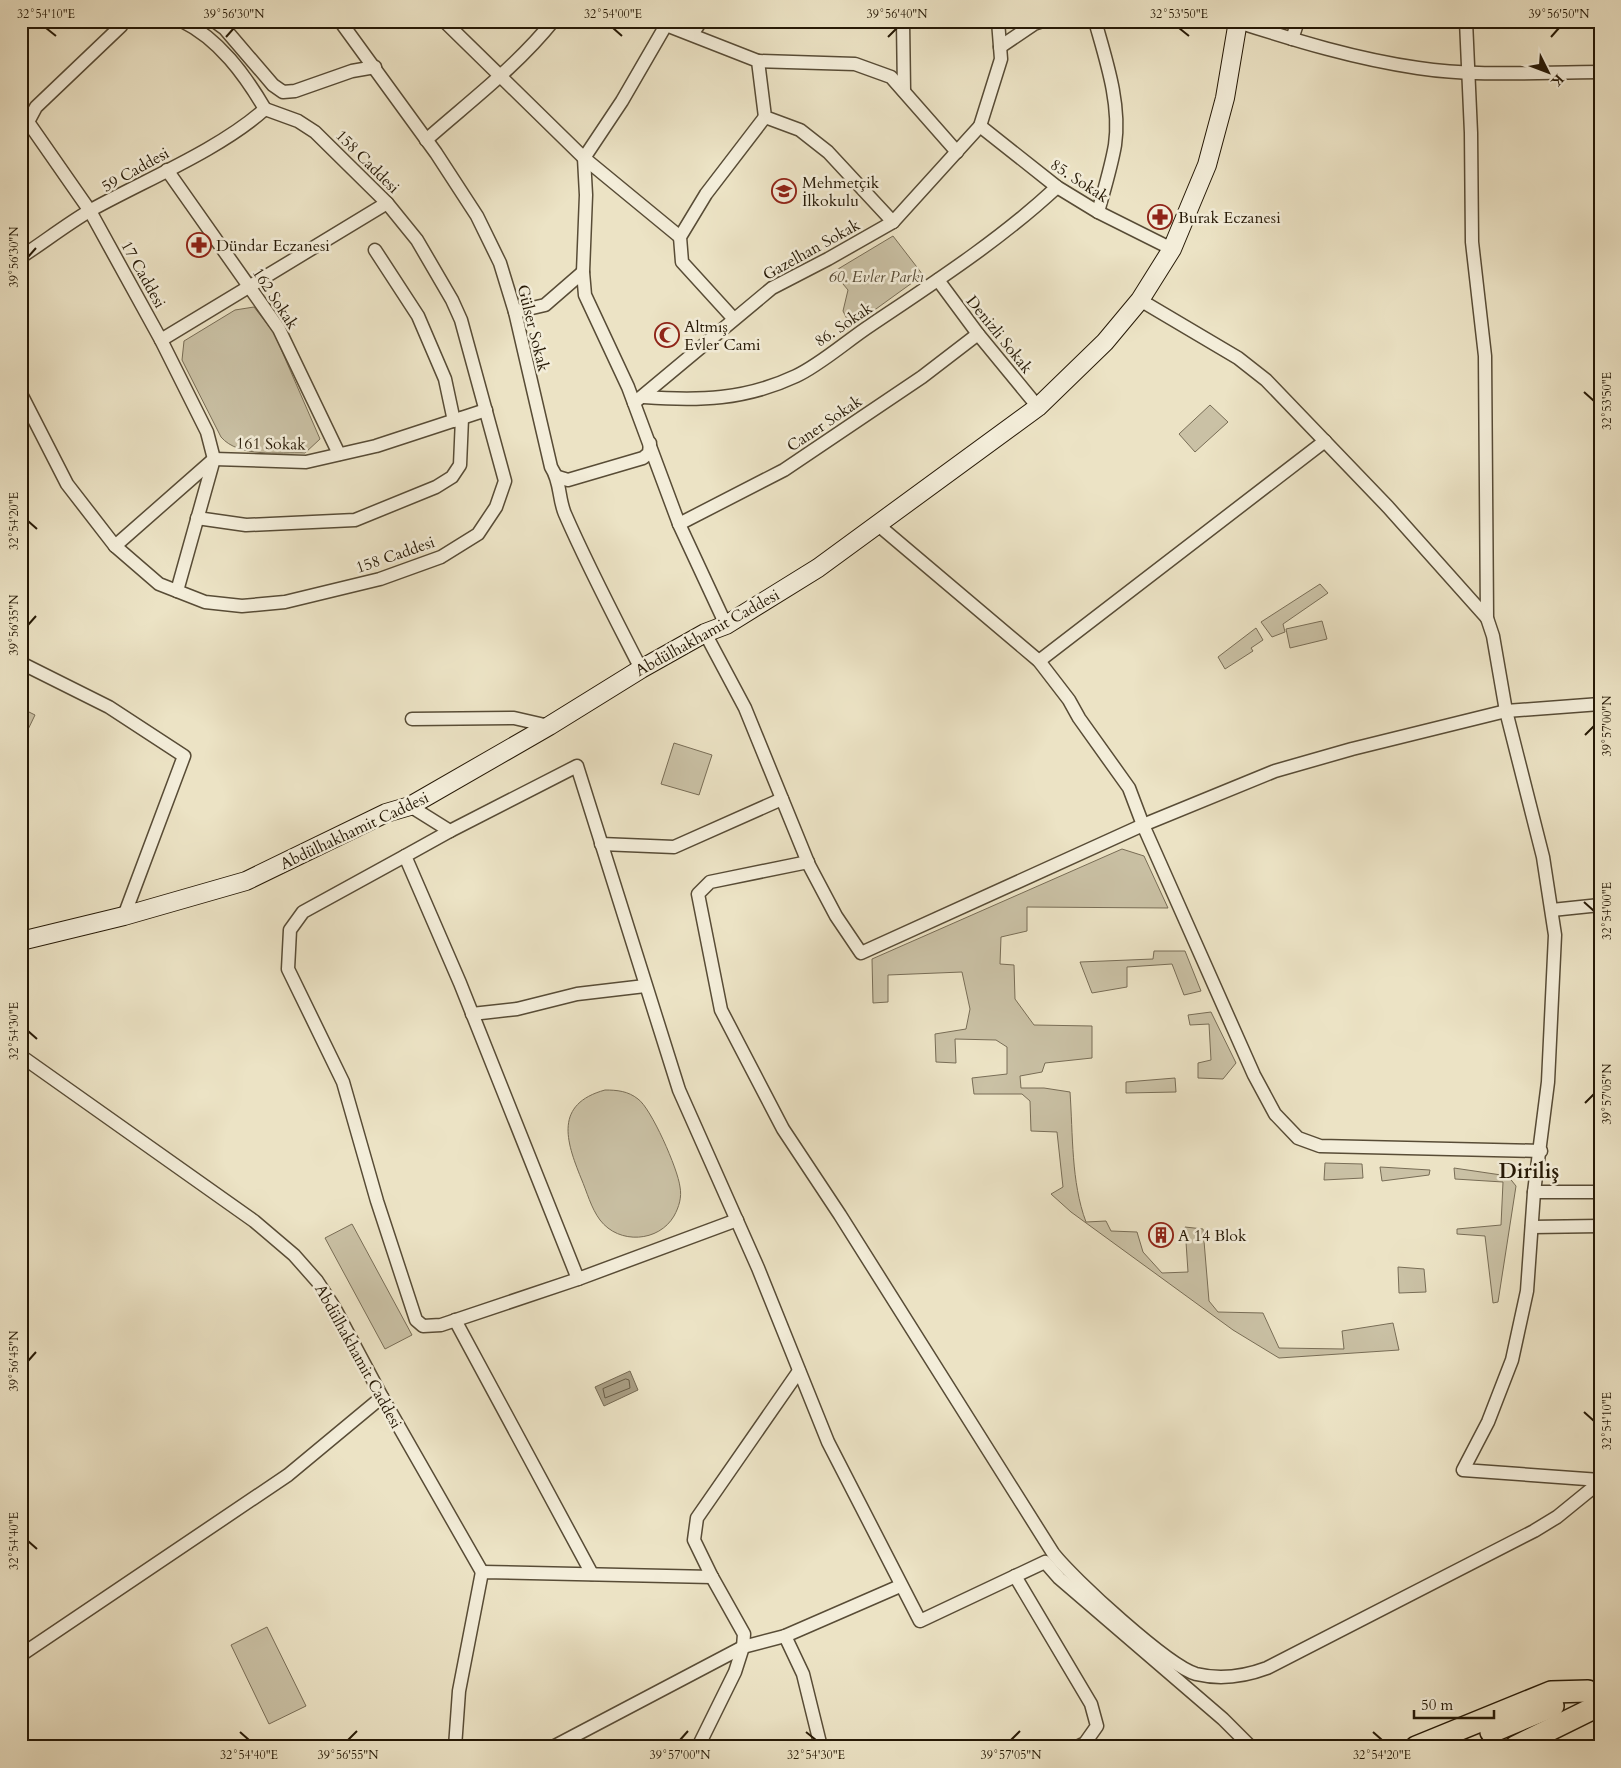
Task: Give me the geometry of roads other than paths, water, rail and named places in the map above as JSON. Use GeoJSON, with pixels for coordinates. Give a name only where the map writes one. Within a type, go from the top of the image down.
{"type":"FeatureCollection","features":[{"type":"Feature","properties":{"kind":"highway"},"geometry":{"type":"LineString","coordinates":[[1416,1747],[1552,1692],[1596,1694]]}},
{"type":"Feature","properties":{"kind":"highway"},"geometry":{"type":"LineString","coordinates":[[1454,1747],[1596,1694]]}},
{"type":"Feature","properties":{"kind":"highway"},"geometry":{"type":"LineString","coordinates":[[1515,1747],[1596,1694]]}},
{"type":"Feature","properties":{"kind":"main road","name":"Abdülhakhamit Caddesi"},"geometry":{"type":"LineString","coordinates":[[21,941],[124,916],[246,881],[386,813],[410,806],[549,726],[641,669],[706,633],[726,625],[818,568],[1038,406],[1105,342],[1140,300],[1172,248],[1207,165],[1226,98],[1238,22]]}},
{"type":"Feature","properties":{"kind":"street"},"geometry":{"type":"LineString","coordinates":[[24,121],[36,107],[121,26],[122,21]]}},
{"type":"Feature","properties":{"kind":"street"},"geometry":{"type":"LineString","coordinates":[[182,21],[207,37],[226,54],[255,93],[264,109]]}},
{"type":"Feature","properties":{"kind":"street"},"geometry":{"type":"LineString","coordinates":[[214,21],[225,29],[273,85],[282,92],[295,92],[352,71],[375,67]]}},
{"type":"Feature","properties":{"kind":"street","name":"Gülser Sokak"},"geometry":{"type":"LineString","coordinates":[[340,21],[375,67],[477,216],[500,263],[515,312],[551,467],[558,477],[564,511],[596,582],[641,669]]}},
{"type":"Feature","properties":{"kind":"street"},"geometry":{"type":"LineString","coordinates":[[444,21],[498,77],[584,158],[680,237]]}},
{"type":"Feature","properties":{"kind":"street"},"geometry":{"type":"LineString","coordinates":[[426,140],[498,77],[543,34],[553,21]]}},
{"type":"Feature","properties":{"kind":"street"},"geometry":{"type":"LineString","coordinates":[[692,34],[701,21]]}},
{"type":"Feature","properties":{"kind":"street"},"geometry":{"type":"LineString","coordinates":[[903,21],[904,91]]}},
{"type":"Feature","properties":{"kind":"street","name":"Gazelhan Sokak"},"geometry":{"type":"LineString","coordinates":[[639,400],[733,318],[772,288],[893,222],[980,126],[1001,59],[998,21]]}},
{"type":"Feature","properties":{"kind":"street"},"geometry":{"type":"LineString","coordinates":[[1000,47],[1034,24],[1043,21]]}},
{"type":"Feature","properties":{"kind":"street"},"geometry":{"type":"LineString","coordinates":[[1095,21],[1108,69],[1115,110],[1115,144],[1098,212]]}},
{"type":"Feature","properties":{"kind":"street"},"geometry":{"type":"LineString","coordinates":[[1292,39],[1298,21]]}},
{"type":"Feature","properties":{"kind":"street"},"geometry":{"type":"LineString","coordinates":[[1466,21],[1472,242],[1485,356],[1488,618],[1506,710],[1543,857],[1555,935],[1548,1082],[1534,1192],[1527,1291],[1512,1360],[1488,1422],[1463,1470],[1600,1481]]}},
{"type":"Feature","properties":{"kind":"street"},"geometry":{"type":"LineString","coordinates":[[1238,22],[1350,56],[1419,69],[1468,72],[1600,72]]}},
{"type":"Feature","properties":{"kind":"street"},"geometry":{"type":"LineString","coordinates":[[726,625],[679,524],[650,443],[639,400],[585,295],[583,272],[586,195],[584,158],[622,101],[665,23],[758,61],[855,64],[891,76],[957,152]]}},
{"type":"Feature","properties":{"kind":"street"},"geometry":{"type":"LineString","coordinates":[[733,318],[682,262],[680,237],[706,194],[765,118],[758,61]]}},
{"type":"Feature","properties":{"kind":"street","name":"59 Caddesi"},"geometry":{"type":"LineString","coordinates":[[21,257],[90,211],[167,170],[254,118],[264,109]]}},
{"type":"Feature","properties":{"kind":"street","name":"158 Caddesi"},"geometry":{"type":"LineString","coordinates":[[21,394],[67,484],[115,546],[159,584],[206,602],[242,606],[285,602],[380,579],[441,557],[478,534],[496,508],[505,481],[458,310],[418,240],[387,204],[314,132],[298,122],[264,109]]}},
{"type":"Feature","properties":{"kind":"street"},"geometry":{"type":"LineString","coordinates":[[765,118],[800,130],[828,152],[893,222]]}},
{"type":"Feature","properties":{"kind":"street","name":"17 Caddesi"},"geometry":{"type":"LineString","coordinates":[[24,121],[90,211],[161,340],[207,432],[214,459]]}},
{"type":"Feature","properties":{"kind":"street","name":"85. Sokak"},"geometry":{"type":"LineString","coordinates":[[980,126],[1057,187],[1098,212],[1172,248]]}},
{"type":"Feature","properties":{"kind":"street","name":"162 Sokak"},"geometry":{"type":"LineString","coordinates":[[167,170],[279,329],[338,454]]}},
{"type":"Feature","properties":{"kind":"street","name":"86. Sokak"},"geometry":{"type":"LineString","coordinates":[[639,400],[717,399],[756,390],[797,376],[938,280],[1027,215],[1057,187]]}},
{"type":"Feature","properties":{"kind":"street"},"geometry":{"type":"LineString","coordinates":[[161,340],[387,204]]}},
{"type":"Feature","properties":{"kind":"street"},"geometry":{"type":"LineString","coordinates":[[197,518],[246,525],[355,520],[436,487],[452,476],[460,465],[458,420],[444,379],[418,316],[375,250]]}},
{"type":"Feature","properties":{"kind":"street"},"geometry":{"type":"LineString","coordinates":[[515,312],[545,305],[583,272]]}},
{"type":"Feature","properties":{"kind":"street","name":"Denizli Sokak"},"geometry":{"type":"LineString","coordinates":[[938,280],[978,334],[1038,406]]}},
{"type":"Feature","properties":{"kind":"street"},"geometry":{"type":"LineString","coordinates":[[1140,300],[1238,358],[1266,380],[1388,507],[1488,618]]}},
{"type":"Feature","properties":{"kind":"street","name":"Caner Sokak"},"geometry":{"type":"LineString","coordinates":[[679,524],[784,470],[922,377],[978,334]]}},
{"type":"Feature","properties":{"kind":"street","name":"161 Sokak"},"geometry":{"type":"LineString","coordinates":[[177,591],[214,459],[306,462],[376,446],[486,410]]}},
{"type":"Feature","properties":{"kind":"street"},"geometry":{"type":"LineString","coordinates":[[1039,661],[1325,441]]}},
{"type":"Feature","properties":{"kind":"street"},"geometry":{"type":"LineString","coordinates":[[558,477],[568,480],[643,458],[649,453],[650,443]]}},
{"type":"Feature","properties":{"kind":"street"},"geometry":{"type":"LineString","coordinates":[[115,546],[214,459]]}},
{"type":"Feature","properties":{"kind":"street"},"geometry":{"type":"LineString","coordinates":[[877,524],[1039,661],[1069,700],[1079,718],[1129,788],[1143,825],[1254,1075],[1275,1114],[1298,1138],[1320,1146],[1540,1151]]}},
{"type":"Feature","properties":{"kind":"street"},"geometry":{"type":"LineString","coordinates":[[706,633],[744,708],[808,862],[836,916],[861,953],[1143,825],[1275,771],[1352,749],[1506,710],[1600,704]]}},
{"type":"Feature","properties":{"kind":"street"},"geometry":{"type":"LineString","coordinates":[[21,663],[109,707],[184,756],[124,916]]}},
{"type":"Feature","properties":{"kind":"street"},"geometry":{"type":"LineString","coordinates":[[412,719],[514,718],[549,726]]}},
{"type":"Feature","properties":{"kind":"street"},"geometry":{"type":"LineString","coordinates":[[737,1220],[578,1279],[441,1325],[423,1326],[416,1320],[377,1201],[342,1082],[288,969],[290,930],[303,912],[450,831],[577,766],[645,986],[680,1090],[737,1220],[828,1442],[920,1622],[1045,1562],[1059,1578],[1209,1706],[1251,1747]]}},
{"type":"Feature","properties":{"kind":"street"},"geometry":{"type":"LineString","coordinates":[[601,844],[674,847],[782,799]]}},
{"type":"Feature","properties":{"kind":"street"},"geometry":{"type":"LineString","coordinates":[[410,806],[450,831]]}},
{"type":"Feature","properties":{"kind":"street"},"geometry":{"type":"LineString","coordinates":[[405,856],[472,1014],[578,1279]]}},
{"type":"Feature","properties":{"kind":"street"},"geometry":{"type":"LineString","coordinates":[[808,862],[710,882],[698,894],[721,1010],[783,1129],[1053,1553],[1068,1572],[1167,1659],[1194,1673],[1210,1676],[1233,1678],[1267,1668],[1534,1531],[1563,1512],[1600,1481]]}},
{"type":"Feature","properties":{"kind":"street"},"geometry":{"type":"LineString","coordinates":[[1552,910],[1600,905]]}},
{"type":"Feature","properties":{"kind":"street"},"geometry":{"type":"LineString","coordinates":[[472,1014],[517,1009],[577,994],[645,986]]}},
{"type":"Feature","properties":{"kind":"street","name":"Abdülhakhamit Caddesi"},"geometry":{"type":"LineString","coordinates":[[21,1056],[254,1221],[294,1255],[317,1281],[334,1307],[382,1397],[482,1572]]}},
{"type":"Feature","properties":{"kind":"street"},"geometry":{"type":"LineString","coordinates":[[1534,1192],[1600,1192]]}},
{"type":"Feature","properties":{"kind":"street"},"geometry":{"type":"LineString","coordinates":[[1532,1227],[1600,1226]]}},
{"type":"Feature","properties":{"kind":"street"},"geometry":{"type":"LineString","coordinates":[[455,1320],[592,1574]]}},
{"type":"Feature","properties":{"kind":"street"},"geometry":{"type":"LineString","coordinates":[[698,1747],[735,1672],[743,1647],[744,1634],[694,1540],[697,1518],[799,1370]]}},
{"type":"Feature","properties":{"kind":"street"},"geometry":{"type":"LineString","coordinates":[[21,1655],[288,1475],[382,1397]]}},
{"type":"Feature","properties":{"kind":"street"},"geometry":{"type":"LineString","coordinates":[[455,1747],[458,1690],[482,1572],[712,1577]]}},
{"type":"Feature","properties":{"kind":"street"},"geometry":{"type":"LineString","coordinates":[[1016,1576],[1092,1704],[1097,1726],[1085,1743],[1077,1747]]}},
{"type":"Feature","properties":{"kind":"street"},"geometry":{"type":"LineString","coordinates":[[553,1747],[743,1647],[785,1636],[900,1586]]}},
{"type":"Feature","properties":{"kind":"street"},"geometry":{"type":"LineString","coordinates":[[785,1636],[803,1674],[821,1747]]}},
{"type":"Feature","properties":{"kind":"water"},"geometry":{"type":"Polygon","coordinates":[[[630,1371],[638,1390],[604,1406],[595,1387],[630,1371]]]}},
{"type":"Feature","properties":{"kind":"place","name":"Mehmetçik İlkokulu"},"geometry":{"type":"Point","coordinates":[784,191]}},
{"type":"Feature","properties":{"kind":"place","name":"Burak Eczanesi"},"geometry":{"type":"Point","coordinates":[1160,217]}},
{"type":"Feature","properties":{"kind":"place","name":"Dündar Eczanesi"},"geometry":{"type":"Point","coordinates":[199,245]}},
{"type":"Feature","properties":{"kind":"place","name":"Altmış Evler Cami"},"geometry":{"type":"Point","coordinates":[667,335]}},
{"type":"Feature","properties":{"kind":"place","name":"A 14 Blok"},"geometry":{"type":"Point","coordinates":[1161,1235]}},
{"type":"Feature","properties":{"kind":"district","name":"Diriliş"},"geometry":{"type":"Point","coordinates":[1529,1171]}},
{"type":"Feature","properties":{"kind":"park label","name":"60. Evler Parkı"},"geometry":{"type":"Point","coordinates":[876,276]}}]}
